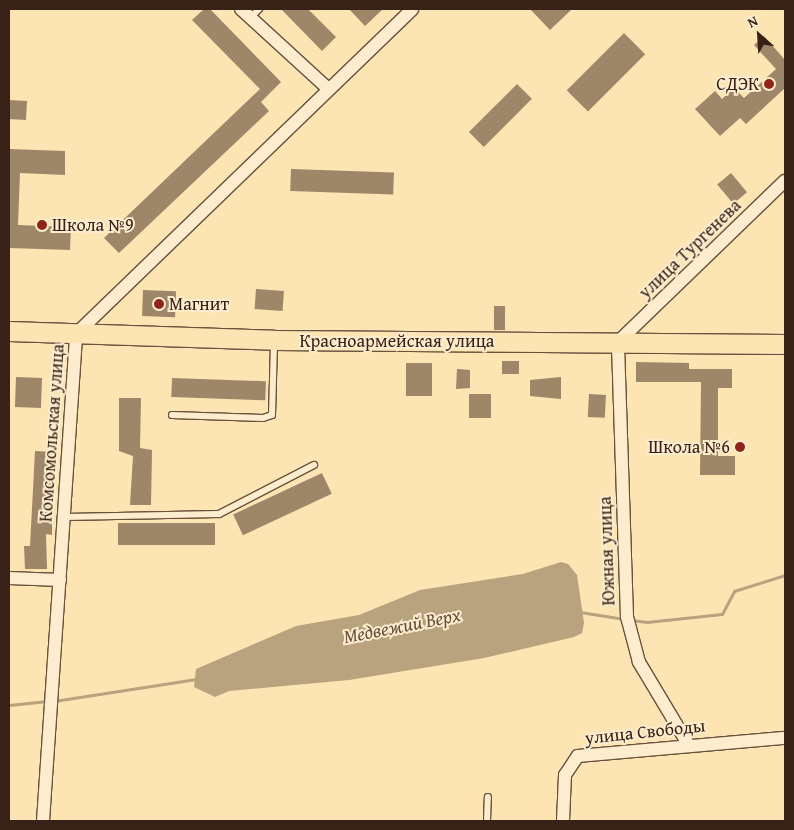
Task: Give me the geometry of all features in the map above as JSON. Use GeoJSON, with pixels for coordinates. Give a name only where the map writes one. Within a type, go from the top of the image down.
{"type":"FeatureCollection","features":[{"type":"Feature","properties":{"kind":"main road","name":"Красноармейская улица"},"geometry":{"type":"LineString","coordinates":[[9,331],[274,340],[785,344]]}},
{"type":"Feature","properties":{"kind":"street","name":"Комсомольская улица"},"geometry":{"type":"LineString","coordinates":[[42,821],[65,517],[76,334],[326,87],[412,9]]}},
{"type":"Feature","properties":{"kind":"street"},"geometry":{"type":"LineString","coordinates":[[250,12],[326,87]]}},
{"type":"Feature","properties":{"kind":"street","name":"улица Тургенева"},"geometry":{"type":"LineString","coordinates":[[618,342],[785,181]]}},
{"type":"Feature","properties":{"kind":"street","name":"Южная улица"},"geometry":{"type":"LineString","coordinates":[[618,342],[627,617],[639,662],[688,744]]}},
{"type":"Feature","properties":{"kind":"street"},"geometry":{"type":"LineString","coordinates":[[9,578],[60,580]]}},
{"type":"Feature","properties":{"kind":"street","name":"улица Свободы"},"geometry":{"type":"LineString","coordinates":[[563,821],[565,775],[578,756],[688,744],[785,738]]}},
{"type":"Feature","properties":{"kind":"lane"},"geometry":{"type":"LineString","coordinates":[[172,415],[263,418],[272,414],[274,340]]}},
{"type":"Feature","properties":{"kind":"lane"},"geometry":{"type":"LineString","coordinates":[[65,517],[219,514],[314,465]]}},
{"type":"Feature","properties":{"kind":"lane"},"geometry":{"type":"LineString","coordinates":[[487,821],[488,797]]}},
{"type":"Feature","properties":{"kind":"water"},"geometry":{"type":"Polygon","coordinates":[[[561,562],[568,564],[577,575],[584,623],[582,633],[574,637],[484,658],[349,680],[229,691],[215,697],[194,687],[196,669],[296,626],[359,615],[420,590],[523,574],[561,562]]]}},
{"type":"Feature","properties":{"kind":"building"},"geometry":{"type":"Polygon","coordinates":[[[204,9],[210,9],[281,82],[261,102],[269,111],[119,253],[104,238],[260,89],[192,20],[204,9]]]}},
{"type":"Feature","properties":{"kind":"building"},"geometry":{"type":"Polygon","coordinates":[[[281,9],[308,9],[336,37],[322,51],[281,9]]]}},
{"type":"Feature","properties":{"kind":"building"},"geometry":{"type":"Polygon","coordinates":[[[349,9],[383,9],[365,26],[349,9]]]}},
{"type":"Feature","properties":{"kind":"building"},"geometry":{"type":"Polygon","coordinates":[[[530,9],[572,9],[550,30],[530,9]]]}},
{"type":"Feature","properties":{"kind":"building"},"geometry":{"type":"Polygon","coordinates":[[[624,33],[645,54],[588,111],[567,90],[624,33]]]}},
{"type":"Feature","properties":{"kind":"building"},"geometry":{"type":"Polygon","coordinates":[[[764,36],[785,60],[785,88],[746,124],[740,118],[720,136],[695,109],[715,91],[722,99],[734,88],[744,98],[776,69],[754,45],[764,36]]]}},
{"type":"Feature","properties":{"kind":"building"},"geometry":{"type":"Polygon","coordinates":[[[517,84],[532,99],[484,147],[469,132],[517,84]]]}},
{"type":"Feature","properties":{"kind":"building"},"geometry":{"type":"Polygon","coordinates":[[[9,100],[27,101],[26,120],[9,119],[9,100]]]}},
{"type":"Feature","properties":{"kind":"building"},"geometry":{"type":"Polygon","coordinates":[[[9,149],[65,151],[65,175],[20,173],[18,225],[71,227],[70,250],[9,248],[9,149]]]}},
{"type":"Feature","properties":{"kind":"building"},"geometry":{"type":"Polygon","coordinates":[[[291,169],[394,173],[393,195],[290,191],[291,169]]]}},
{"type":"Feature","properties":{"kind":"building"},"geometry":{"type":"Polygon","coordinates":[[[731,173],[747,192],[733,204],[717,185],[731,173]]]}},
{"type":"Feature","properties":{"kind":"building"},"geometry":{"type":"Polygon","coordinates":[[[256,289],[284,291],[283,311],[255,309],[256,289]]]}},
{"type":"Feature","properties":{"kind":"building","name":"Магнит"},"geometry":{"type":"Polygon","coordinates":[[[143,290],[176,291],[175,317],[142,316],[143,290]]]}},
{"type":"Feature","properties":{"kind":"building"},"geometry":{"type":"Polygon","coordinates":[[[494,306],[505,306],[505,330],[494,330],[494,306]]]}},
{"type":"Feature","properties":{"kind":"building"},"geometry":{"type":"Polygon","coordinates":[[[502,361],[519,361],[519,374],[502,374],[502,361]]]}},
{"type":"Feature","properties":{"kind":"building"},"geometry":{"type":"Polygon","coordinates":[[[636,362],[689,363],[689,369],[732,369],[732,388],[718,388],[718,456],[735,456],[735,475],[700,475],[701,382],[636,382],[636,362]]]}},
{"type":"Feature","properties":{"kind":"building"},"geometry":{"type":"Polygon","coordinates":[[[406,363],[432,363],[432,396],[406,396],[406,363]]]}},
{"type":"Feature","properties":{"kind":"building"},"geometry":{"type":"Polygon","coordinates":[[[457,369],[470,370],[470,388],[456,389],[457,369]]]}},
{"type":"Feature","properties":{"kind":"building"},"geometry":{"type":"Polygon","coordinates":[[[16,377],[42,378],[41,408],[15,407],[16,377]]]}},
{"type":"Feature","properties":{"kind":"building"},"geometry":{"type":"Polygon","coordinates":[[[561,377],[561,399],[530,396],[530,380],[561,377]]]}},
{"type":"Feature","properties":{"kind":"building"},"geometry":{"type":"Polygon","coordinates":[[[172,378],[266,381],[265,400],[171,397],[172,378]]]}},
{"type":"Feature","properties":{"kind":"building"},"geometry":{"type":"Polygon","coordinates":[[[469,394],[491,394],[491,418],[469,418],[469,394]]]}},
{"type":"Feature","properties":{"kind":"building"},"geometry":{"type":"Polygon","coordinates":[[[589,394],[606,395],[605,418],[588,417],[589,394]]]}},
{"type":"Feature","properties":{"kind":"building"},"geometry":{"type":"Polygon","coordinates":[[[119,398],[141,398],[140,448],[152,450],[151,505],[130,505],[133,456],[119,451],[119,398]]]}},
{"type":"Feature","properties":{"kind":"building"},"geometry":{"type":"Polygon","coordinates":[[[35,451],[52,452],[52,535],[46,534],[47,569],[25,569],[24,546],[30,546],[35,451]]]}},
{"type":"Feature","properties":{"kind":"building"},"geometry":{"type":"Polygon","coordinates":[[[322,473],[332,494],[243,535],[233,514],[322,473]]]}},
{"type":"Feature","properties":{"kind":"building"},"geometry":{"type":"Polygon","coordinates":[[[118,523],[215,523],[215,545],[118,545],[118,523]]]}},
{"type":"Feature","properties":{"kind":"waterway","name":"Медвежий Верх"},"geometry":{"type":"LineString","coordinates":[[632,620],[647,622],[722,614],[734,591],[785,575]]}},
{"type":"Feature","properties":{"kind":"waterway","name":"Медвежий Верх"},"geometry":{"type":"LineString","coordinates":[[580,612],[624,619]]}},
{"type":"Feature","properties":{"kind":"waterway","name":"Медвежий Верх"},"geometry":{"type":"LineString","coordinates":[[54,701],[196,679]]}},
{"type":"Feature","properties":{"kind":"waterway","name":"Медвежий Верх"},"geometry":{"type":"LineString","coordinates":[[9,705],[48,701]]}},
{"type":"Feature","properties":{"kind":"place","name":"СДЭК"},"geometry":{"type":"Point","coordinates":[769,84]}},
{"type":"Feature","properties":{"kind":"place","name":"Школа №9"},"geometry":{"type":"Point","coordinates":[42,225]}},
{"type":"Feature","properties":{"kind":"place","name":"Магнит"},"geometry":{"type":"Point","coordinates":[159,304]}},
{"type":"Feature","properties":{"kind":"place","name":"Школа №6"},"geometry":{"type":"Point","coordinates":[740,447]}}]}
